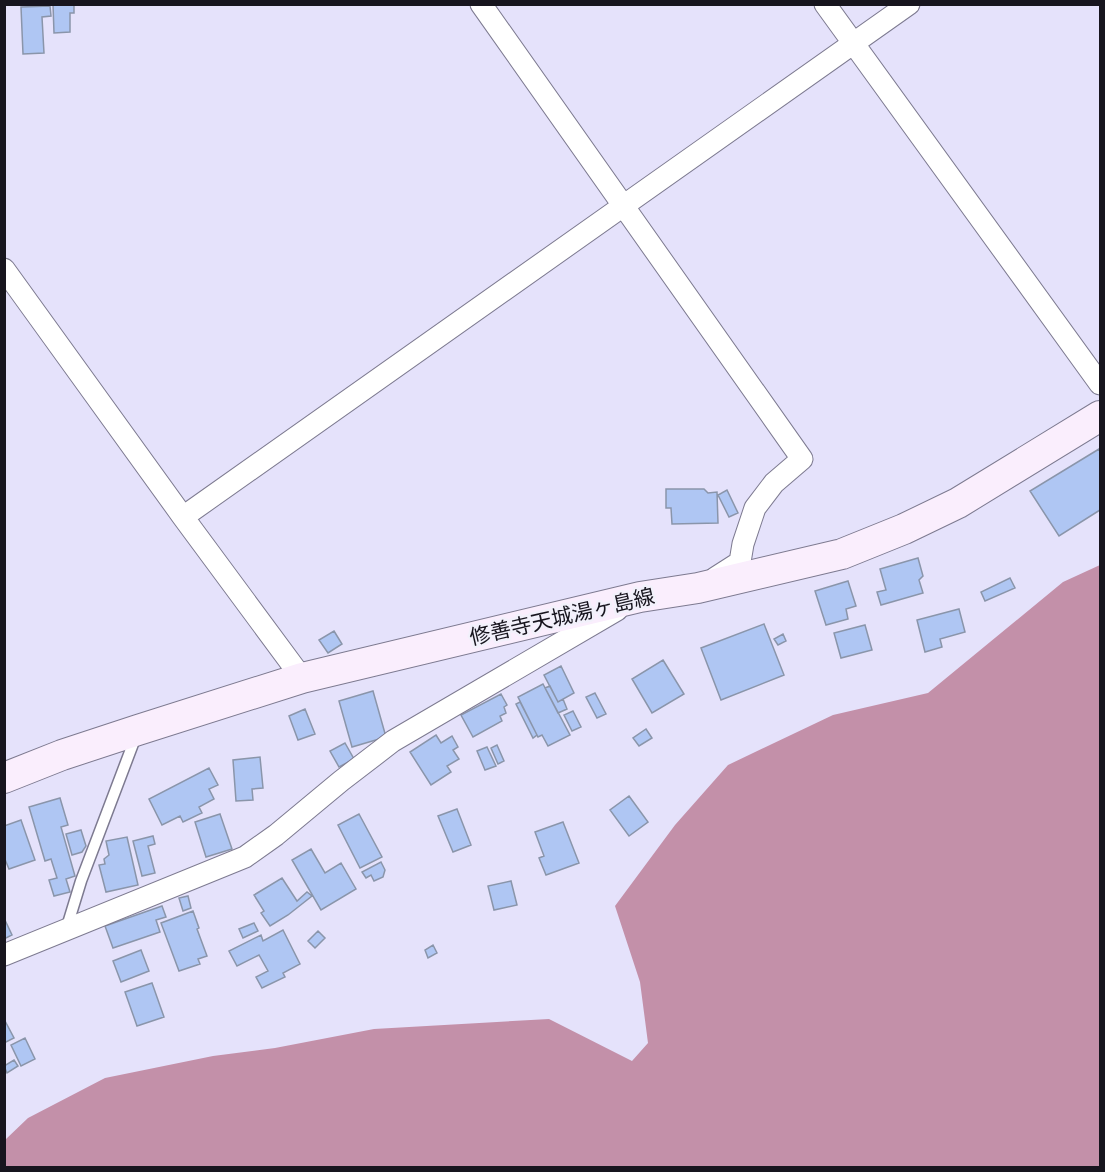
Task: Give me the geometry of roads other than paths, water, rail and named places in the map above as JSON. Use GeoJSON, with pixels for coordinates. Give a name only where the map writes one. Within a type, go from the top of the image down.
{"type":"FeatureCollection","features":[{"type":"Feature","properties":{"kind":"main road","name":"修善寺天城湯ヶ島線"},"geometry":{"type":"LineString","coordinates":[[4,778],[62,755],[302,678],[640,597],[698,588],[842,554],[904,529],[958,503],[1101,416]]}},
{"type":"Feature","properties":{"kind":"street"},"geometry":{"type":"LineString","coordinates":[[481,4],[802,459],[774,483],[755,508],[742,544],[740,562],[698,588]]}},
{"type":"Feature","properties":{"kind":"street"},"geometry":{"type":"LineString","coordinates":[[825,4],[1101,384]]}},
{"type":"Feature","properties":{"kind":"street"},"geometry":{"type":"LineString","coordinates":[[183,517],[909,4]]}},
{"type":"Feature","properties":{"kind":"street"},"geometry":{"type":"LineString","coordinates":[[4,269],[302,678]]}},
{"type":"Feature","properties":{"kind":"street"},"geometry":{"type":"LineString","coordinates":[[4,955],[245,857],[276,835],[393,741],[640,597]]}},
{"type":"Feature","properties":{"kind":"lane"},"geometry":{"type":"LineString","coordinates":[[65,930],[138,730]]}}]}
